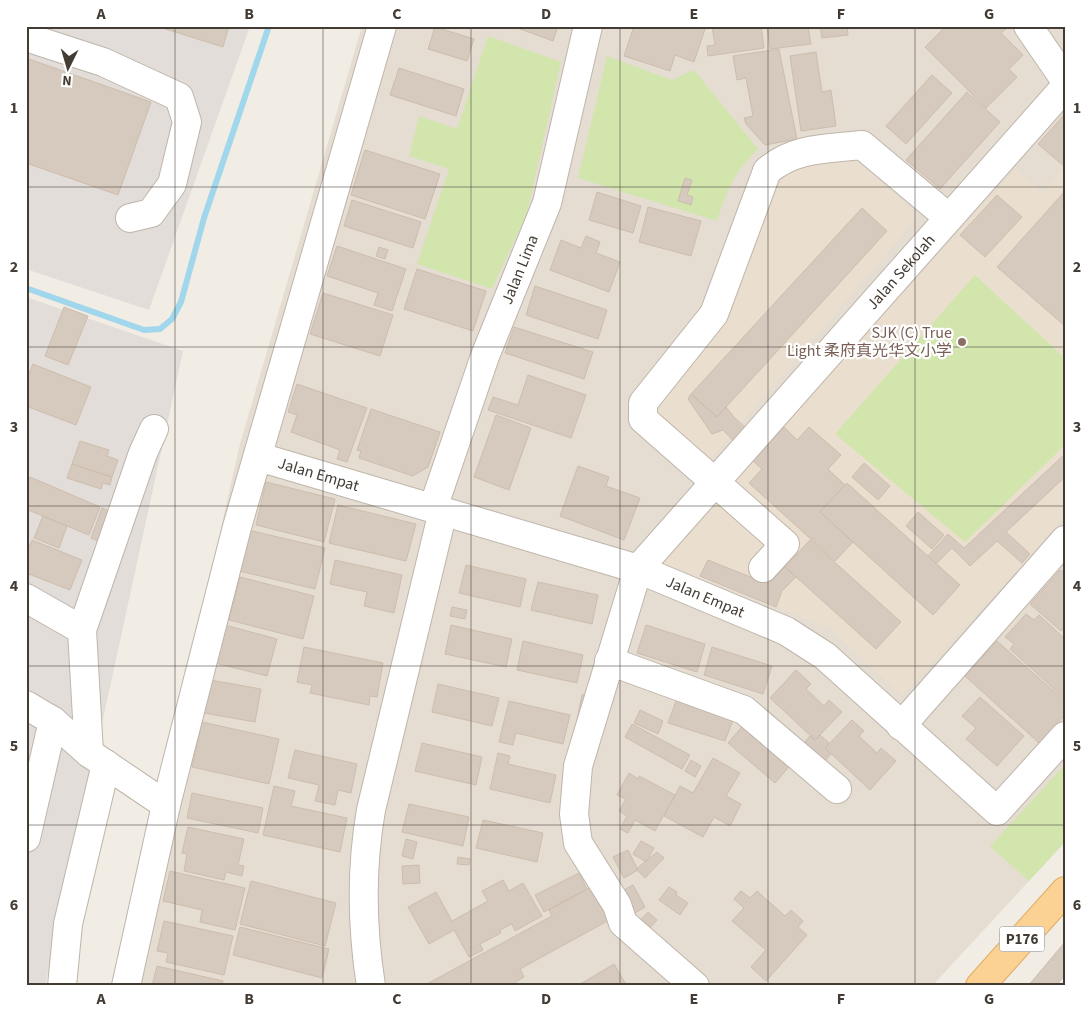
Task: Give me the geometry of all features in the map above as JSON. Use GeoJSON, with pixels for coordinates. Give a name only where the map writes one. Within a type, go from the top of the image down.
{"type":"FeatureCollection","features":[{"type":"Feature","properties":{"kind":"main road","name":"P176"},"geometry":{"type":"LineString","coordinates":[[980,986],[1065,892]]}},
{"type":"Feature","properties":{"kind":"street"},"geometry":{"type":"LineString","coordinates":[[126,986],[166,805],[237,528],[382,26]]}},
{"type":"Feature","properties":{"kind":"street","name":"Jalan Lima"},"geometry":{"type":"LineString","coordinates":[[372,986],[368,964],[364,849],[438,510],[485,356],[547,203],[588,26]]}},
{"type":"Feature","properties":{"kind":"street"},"geometry":{"type":"LineString","coordinates":[[1028,26],[1065,80]]}},
{"type":"Feature","properties":{"kind":"street"},"geometry":{"type":"LineString","coordinates":[[26,38],[103,62],[180,97],[187,122],[172,184],[151,213],[130,218]]}},
{"type":"Feature","properties":{"kind":"street","name":"Jalan Sekolah"},"geometry":{"type":"LineString","coordinates":[[638,569],[1065,87]]}},
{"type":"Feature","properties":{"kind":"street"},"geometry":{"type":"LineString","coordinates":[[763,568],[785,544],[643,419],[643,403],[714,314],[767,171],[780,161],[793,154],[862,144],[949,218]]}},
{"type":"Feature","properties":{"kind":"street"},"geometry":{"type":"LineString","coordinates":[[62,986],[68,924],[98,759],[82,630],[143,454],[154,429]]}},
{"type":"Feature","properties":{"kind":"street","name":"Jalan Empat"},"geometry":{"type":"LineString","coordinates":[[259,457],[638,569],[786,630],[825,656],[997,811],[1065,736]]}},
{"type":"Feature","properties":{"kind":"street"},"geometry":{"type":"LineString","coordinates":[[901,726],[1065,540]]}},
{"type":"Feature","properties":{"kind":"street"},"geometry":{"type":"LineString","coordinates":[[638,569],[578,766],[574,814],[578,843],[617,905],[623,923],[695,986]]}},
{"type":"Feature","properties":{"kind":"street"},"geometry":{"type":"LineString","coordinates":[[26,598],[82,630]]}},
{"type":"Feature","properties":{"kind":"street"},"geometry":{"type":"LineString","coordinates":[[609,661],[744,710],[837,789]]}},
{"type":"Feature","properties":{"kind":"street"},"geometry":{"type":"LineString","coordinates":[[26,705],[53,721],[98,759],[166,805]]}},
{"type":"Feature","properties":{"kind":"street"},"geometry":{"type":"LineString","coordinates":[[26,838],[53,721]]}},
{"type":"Feature","properties":{"kind":"shaded area"},"geometry":{"type":"Polygon","coordinates":[[[26,26],[250,26],[149,310],[26,269],[26,26]]]}},
{"type":"Feature","properties":{"kind":"shaded area"},"geometry":{"type":"Polygon","coordinates":[[[362,26],[1065,26],[1065,842],[932,986],[117,986],[240,444],[362,26]]]}},
{"type":"Feature","properties":{"kind":"shaded area","name":"SJK (C) True Light 柔府真光华文小学"},"geometry":{"type":"Polygon","coordinates":[[[851,155],[918,216],[707,463],[656,413],[731,309],[775,179],[804,163],[851,155]]]}},
{"type":"Feature","properties":{"kind":"shaded area","name":"SJK (C) True Light 柔府真光华文小学"},"geometry":{"type":"Polygon","coordinates":[[[1015,170],[1043,193],[1062,170],[1065,173],[1065,516],[902,696],[830,628],[663,563],[724,490],[1015,170]]]}},
{"type":"Feature","properties":{"kind":"shaded area"},"geometry":{"type":"Polygon","coordinates":[[[26,297],[183,351],[45,986],[26,986],[26,297]]]}},
{"type":"Feature","properties":{"kind":"green space"},"geometry":{"type":"Polygon","coordinates":[[[488,36],[561,62],[527,213],[492,289],[417,264],[449,169],[409,156],[419,116],[457,129],[488,36]]]}},
{"type":"Feature","properties":{"kind":"green space"},"geometry":{"type":"Polygon","coordinates":[[[607,56],[672,80],[694,70],[758,149],[732,182],[717,221],[578,178],[607,56]]]}},
{"type":"Feature","properties":{"kind":"green space"},"geometry":{"type":"Polygon","coordinates":[[[975,275],[1065,358],[1065,445],[965,542],[835,434],[975,275]]]}},
{"type":"Feature","properties":{"kind":"green space"},"geometry":{"type":"Polygon","coordinates":[[[1065,765],[1065,842],[1029,881],[990,846],[1065,765]]]}},
{"type":"Feature","properties":{"kind":"building"},"geometry":{"type":"Polygon","coordinates":[[[156,26],[229,26],[223,47],[156,26]]]}},
{"type":"Feature","properties":{"kind":"building"},"geometry":{"type":"Polygon","coordinates":[[[512,26],[558,26],[553,41],[512,26]]]}},
{"type":"Feature","properties":{"kind":"building"},"geometry":{"type":"Polygon","coordinates":[[[634,26],[706,26],[694,62],[675,55],[670,71],[624,56],[634,26]]]}},
{"type":"Feature","properties":{"kind":"building"},"geometry":{"type":"Polygon","coordinates":[[[712,26],[761,26],[764,48],[708,56],[707,46],[715,45],[712,26]]]}},
{"type":"Feature","properties":{"kind":"building"},"geometry":{"type":"Polygon","coordinates":[[[767,26],[808,26],[811,44],[770,49],[767,26]]]}},
{"type":"Feature","properties":{"kind":"building"},"geometry":{"type":"Polygon","coordinates":[[[820,26],[847,26],[848,35],[822,38],[820,26]]]}},
{"type":"Feature","properties":{"kind":"building"},"geometry":{"type":"Polygon","coordinates":[[[946,26],[1005,26],[1007,28],[1001,33],[1023,55],[1009,69],[1017,77],[986,108],[925,47],[946,26]]]}},
{"type":"Feature","properties":{"kind":"building"},"geometry":{"type":"Polygon","coordinates":[[[435,27],[474,39],[467,61],[428,49],[435,27]]]}},
{"type":"Feature","properties":{"kind":"building"},"geometry":{"type":"Polygon","coordinates":[[[779,49],[797,139],[765,145],[746,124],[744,118],[753,116],[746,78],[737,80],[733,56],[779,49]]]}},
{"type":"Feature","properties":{"kind":"building"},"geometry":{"type":"Polygon","coordinates":[[[816,52],[822,92],[831,90],[836,126],[801,131],[790,56],[816,52]]]}},
{"type":"Feature","properties":{"kind":"building"},"geometry":{"type":"Polygon","coordinates":[[[26,58],[151,102],[118,195],[26,163],[26,58]]]}},
{"type":"Feature","properties":{"kind":"building"},"geometry":{"type":"Polygon","coordinates":[[[399,68],[464,89],[456,116],[390,95],[399,68]]]}},
{"type":"Feature","properties":{"kind":"building"},"geometry":{"type":"Polygon","coordinates":[[[932,75],[952,93],[906,144],[886,126],[932,75]]]}},
{"type":"Feature","properties":{"kind":"building"},"geometry":{"type":"Polygon","coordinates":[[[967,92],[1000,122],[940,189],[906,160],[967,92]]]}},
{"type":"Feature","properties":{"kind":"building"},"geometry":{"type":"Polygon","coordinates":[[[1065,114],[1065,167],[1038,144],[1065,114]]]}},
{"type":"Feature","properties":{"kind":"building"},"geometry":{"type":"Polygon","coordinates":[[[365,150],[440,174],[425,219],[351,195],[365,150]]]}},
{"type":"Feature","properties":{"kind":"building"},"geometry":{"type":"Polygon","coordinates":[[[685,178],[692,180],[687,195],[693,197],[691,205],[678,201],[685,178]]]}},
{"type":"Feature","properties":{"kind":"building"},"geometry":{"type":"Polygon","coordinates":[[[1065,191],[1065,326],[997,267],[1065,191]]]}},
{"type":"Feature","properties":{"kind":"building"},"geometry":{"type":"Polygon","coordinates":[[[597,192],[641,206],[633,233],[589,220],[597,192]]]}},
{"type":"Feature","properties":{"kind":"building"},"geometry":{"type":"Polygon","coordinates":[[[997,195],[1022,217],[985,257],[960,235],[997,195]]]}},
{"type":"Feature","properties":{"kind":"building"},"geometry":{"type":"Polygon","coordinates":[[[352,200],[421,222],[413,248],[344,226],[352,200]]]}},
{"type":"Feature","properties":{"kind":"building"},"geometry":{"type":"Polygon","coordinates":[[[648,207],[701,221],[691,256],[639,242],[648,207]]]}},
{"type":"Feature","properties":{"kind":"building"},"geometry":{"type":"Polygon","coordinates":[[[862,208],[887,231],[717,417],[691,394],[862,208]]]}},
{"type":"Feature","properties":{"kind":"building"},"geometry":{"type":"Polygon","coordinates":[[[586,236],[600,242],[596,253],[620,262],[609,292],[550,270],[561,240],[581,248],[586,236]]]}},
{"type":"Feature","properties":{"kind":"building"},"geometry":{"type":"Polygon","coordinates":[[[337,246],[406,269],[392,311],[374,305],[378,293],[327,276],[337,246]]]}},
{"type":"Feature","properties":{"kind":"building"},"geometry":{"type":"Polygon","coordinates":[[[379,247],[388,250],[385,259],[376,256],[379,247]]]}},
{"type":"Feature","properties":{"kind":"building"},"geometry":{"type":"Polygon","coordinates":[[[417,269],[486,291],[473,331],[404,309],[417,269]]]}},
{"type":"Feature","properties":{"kind":"building"},"geometry":{"type":"Polygon","coordinates":[[[535,286],[607,310],[598,339],[526,315],[535,286]]]}},
{"type":"Feature","properties":{"kind":"building"},"geometry":{"type":"Polygon","coordinates":[[[323,293],[393,315],[380,356],[310,334],[323,293]]]}},
{"type":"Feature","properties":{"kind":"building"},"geometry":{"type":"Polygon","coordinates":[[[64,307],[88,316],[68,365],[45,356],[64,307]]]}},
{"type":"Feature","properties":{"kind":"building"},"geometry":{"type":"Polygon","coordinates":[[[514,327],[593,352],[584,379],[505,353],[514,327]]]}},
{"type":"Feature","properties":{"kind":"building"},"geometry":{"type":"Polygon","coordinates":[[[33,364],[91,387],[76,425],[26,406],[26,381],[33,364]]]}},
{"type":"Feature","properties":{"kind":"building"},"geometry":{"type":"Polygon","coordinates":[[[528,375],[586,395],[571,438],[488,410],[493,397],[518,405],[528,375]]]}},
{"type":"Feature","properties":{"kind":"building"},"geometry":{"type":"Polygon","coordinates":[[[297,384],[367,408],[347,462],[337,459],[340,450],[291,432],[297,415],[288,412],[297,384]]]}},
{"type":"Feature","properties":{"kind":"building"},"geometry":{"type":"Polygon","coordinates":[[[691,394],[717,417],[726,407],[766,447],[753,461],[723,430],[712,434],[688,399],[691,394]]]}},
{"type":"Feature","properties":{"kind":"building"},"geometry":{"type":"Polygon","coordinates":[[[371,409],[440,432],[428,467],[413,476],[359,458],[361,451],[357,450],[371,409]]]}},
{"type":"Feature","properties":{"kind":"building"},"geometry":{"type":"Polygon","coordinates":[[[496,415],[531,428],[509,490],[474,477],[496,415]]]}},
{"type":"Feature","properties":{"kind":"building"},"geometry":{"type":"Polygon","coordinates":[[[784,427],[797,440],[809,427],[841,455],[828,469],[845,485],[820,512],[853,542],[835,561],[749,483],[762,469],[753,461],[784,427]]]}},
{"type":"Feature","properties":{"kind":"building"},"geometry":{"type":"Polygon","coordinates":[[[80,441],[109,450],[107,456],[118,460],[112,477],[72,464],[80,441]]]}},
{"type":"Feature","properties":{"kind":"building"},"geometry":{"type":"Polygon","coordinates":[[[1065,454],[1065,477],[1006,532],[1030,554],[1022,563],[997,541],[970,566],[952,548],[936,564],[928,556],[948,534],[964,548],[1065,454]]]}},
{"type":"Feature","properties":{"kind":"building"},"geometry":{"type":"Polygon","coordinates":[[[864,463],[890,486],[878,500],[852,477],[864,463]]]}},
{"type":"Feature","properties":{"kind":"building"},"geometry":{"type":"Polygon","coordinates":[[[72,464],[112,477],[110,485],[103,483],[101,489],[67,478],[72,464]]]}},
{"type":"Feature","properties":{"kind":"building"},"geometry":{"type":"Polygon","coordinates":[[[578,466],[609,477],[606,486],[640,498],[624,540],[560,516],[578,466]]]}},
{"type":"Feature","properties":{"kind":"building"},"geometry":{"type":"Polygon","coordinates":[[[30,477],[100,507],[89,535],[26,509],[26,486],[30,477]]]}},
{"type":"Feature","properties":{"kind":"building"},"geometry":{"type":"Polygon","coordinates":[[[266,482],[335,499],[324,542],[256,525],[266,482]]]}},
{"type":"Feature","properties":{"kind":"building"},"geometry":{"type":"Polygon","coordinates":[[[847,483],[960,585],[933,615],[820,512],[847,483]]]}},
{"type":"Feature","properties":{"kind":"building"},"geometry":{"type":"Polygon","coordinates":[[[338,505],[416,524],[406,561],[329,543],[338,505]]]}},
{"type":"Feature","properties":{"kind":"building"},"geometry":{"type":"Polygon","coordinates":[[[102,508],[120,515],[108,545],[91,538],[102,508]]]}},
{"type":"Feature","properties":{"kind":"building"},"geometry":{"type":"Polygon","coordinates":[[[918,512],[944,535],[932,549],[906,526],[918,512]]]}},
{"type":"Feature","properties":{"kind":"building"},"geometry":{"type":"Polygon","coordinates":[[[43,516],[67,526],[59,548],[34,538],[43,516]]]}},
{"type":"Feature","properties":{"kind":"building"},"geometry":{"type":"Polygon","coordinates":[[[248,530],[325,548],[315,589],[239,571],[248,530]]]}},
{"type":"Feature","properties":{"kind":"building"},"geometry":{"type":"Polygon","coordinates":[[[32,540],[82,560],[70,590],[26,573],[26,554],[32,540]]]}},
{"type":"Feature","properties":{"kind":"building"},"geometry":{"type":"Polygon","coordinates":[[[810,540],[901,622],[876,649],[785,567],[810,540]]]}},
{"type":"Feature","properties":{"kind":"building"},"geometry":{"type":"Polygon","coordinates":[[[335,560],[402,575],[394,613],[364,606],[367,592],[330,584],[335,560]]]}},
{"type":"Feature","properties":{"kind":"building"},"geometry":{"type":"Polygon","coordinates":[[[708,560],[768,584],[785,567],[796,577],[782,591],[776,607],[700,576],[708,560]]]}},
{"type":"Feature","properties":{"kind":"building"},"geometry":{"type":"Polygon","coordinates":[[[466,565],[526,579],[520,607],[459,593],[466,565]]]}},
{"type":"Feature","properties":{"kind":"building"},"geometry":{"type":"Polygon","coordinates":[[[1060,570],[1065,574],[1065,627],[1061,631],[1030,604],[1060,570]]]}},
{"type":"Feature","properties":{"kind":"building"},"geometry":{"type":"Polygon","coordinates":[[[240,577],[314,596],[303,639],[229,620],[240,577]]]}},
{"type":"Feature","properties":{"kind":"building"},"geometry":{"type":"Polygon","coordinates":[[[538,582],[598,595],[592,624],[531,610],[538,582]]]}},
{"type":"Feature","properties":{"kind":"building"},"geometry":{"type":"Polygon","coordinates":[[[452,607],[467,610],[465,619],[450,616],[452,607]]]}},
{"type":"Feature","properties":{"kind":"building"},"geometry":{"type":"Polygon","coordinates":[[[1026,614],[1034,620],[1039,615],[1065,639],[1065,699],[1010,649],[1014,644],[1005,637],[1026,614]]]}},
{"type":"Feature","properties":{"kind":"building"},"geometry":{"type":"Polygon","coordinates":[[[225,625],[277,639],[267,676],[215,663],[225,625]]]}},
{"type":"Feature","properties":{"kind":"building"},"geometry":{"type":"Polygon","coordinates":[[[451,625],[512,639],[506,667],[445,654],[451,625]]]}},
{"type":"Feature","properties":{"kind":"building"},"geometry":{"type":"Polygon","coordinates":[[[646,625],[705,644],[697,672],[637,653],[646,625]]]}},
{"type":"Feature","properties":{"kind":"building"},"geometry":{"type":"Polygon","coordinates":[[[523,641],[583,655],[577,683],[517,670],[523,641]]]}},
{"type":"Feature","properties":{"kind":"building"},"geometry":{"type":"Polygon","coordinates":[[[997,641],[1065,701],[1065,715],[1039,743],[965,676],[997,641]]]}},
{"type":"Feature","properties":{"kind":"building"},"geometry":{"type":"Polygon","coordinates":[[[304,647],[383,663],[377,697],[370,696],[369,705],[310,693],[312,685],[297,682],[304,647]]]}},
{"type":"Feature","properties":{"kind":"building"},"geometry":{"type":"Polygon","coordinates":[[[712,647],[772,666],[763,694],[704,675],[712,647]]]}},
{"type":"Feature","properties":{"kind":"building"},"geometry":{"type":"Polygon","coordinates":[[[796,670],[811,684],[806,689],[824,706],[829,700],[842,712],[815,740],[770,698],[796,670]]]}},
{"type":"Feature","properties":{"kind":"building"},"geometry":{"type":"Polygon","coordinates":[[[210,680],[261,689],[255,722],[204,713],[210,680]]]}},
{"type":"Feature","properties":{"kind":"building"},"geometry":{"type":"Polygon","coordinates":[[[438,684],[499,698],[492,726],[432,712],[438,684]]]}},
{"type":"Feature","properties":{"kind":"building"},"geometry":{"type":"Polygon","coordinates":[[[588,694],[582,726],[576,725],[582,695],[588,694]]]}},
{"type":"Feature","properties":{"kind":"building"},"geometry":{"type":"Polygon","coordinates":[[[980,697],[1024,736],[997,766],[966,739],[976,728],[962,716],[980,697]]]}},
{"type":"Feature","properties":{"kind":"building"},"geometry":{"type":"Polygon","coordinates":[[[509,701],[570,715],[563,744],[516,733],[513,745],[499,742],[509,701]]]}},
{"type":"Feature","properties":{"kind":"building"},"geometry":{"type":"Polygon","coordinates":[[[676,701],[733,720],[725,741],[668,723],[676,701]]]}},
{"type":"Feature","properties":{"kind":"building"},"geometry":{"type":"Polygon","coordinates":[[[640,710],[663,721],[658,734],[634,723],[640,710]]]}},
{"type":"Feature","properties":{"kind":"building"},"geometry":{"type":"Polygon","coordinates":[[[852,720],[864,731],[859,736],[877,753],[881,748],[896,761],[870,790],[825,748],[852,720]]]}},
{"type":"Feature","properties":{"kind":"building"},"geometry":{"type":"Polygon","coordinates":[[[202,722],[279,739],[269,784],[192,767],[202,722]]]}},
{"type":"Feature","properties":{"kind":"building"},"geometry":{"type":"Polygon","coordinates":[[[746,722],[793,762],[775,783],[728,743],[746,722]]]}},
{"type":"Feature","properties":{"kind":"building"},"geometry":{"type":"Polygon","coordinates":[[[632,724],[690,755],[682,769],[625,737],[632,724]]]}},
{"type":"Feature","properties":{"kind":"building"},"geometry":{"type":"Polygon","coordinates":[[[820,735],[829,743],[825,748],[831,754],[824,762],[803,744],[810,736],[815,740],[820,735]]]}},
{"type":"Feature","properties":{"kind":"building"},"geometry":{"type":"Polygon","coordinates":[[[422,743],[482,757],[476,785],[415,771],[422,743]]]}},
{"type":"Feature","properties":{"kind":"building"},"geometry":{"type":"Polygon","coordinates":[[[295,750],[357,764],[351,793],[338,790],[335,805],[315,801],[319,785],[288,778],[295,750]]]}},
{"type":"Feature","properties":{"kind":"building"},"geometry":{"type":"Polygon","coordinates":[[[498,753],[510,756],[508,764],[556,775],[550,803],[490,789],[498,753]]]}},
{"type":"Feature","properties":{"kind":"building"},"geometry":{"type":"Polygon","coordinates":[[[713,758],[740,773],[726,796],[741,804],[730,826],[714,817],[703,837],[664,816],[680,786],[693,793],[713,758]]]}},
{"type":"Feature","properties":{"kind":"building"},"geometry":{"type":"Polygon","coordinates":[[[691,760],[701,766],[695,777],[685,771],[691,760]]]}},
{"type":"Feature","properties":{"kind":"building"},"geometry":{"type":"Polygon","coordinates":[[[629,773],[638,779],[639,776],[675,795],[655,831],[635,820],[628,833],[620,829],[627,816],[619,811],[626,799],[617,795],[629,773]]]}},
{"type":"Feature","properties":{"kind":"building"},"geometry":{"type":"Polygon","coordinates":[[[274,786],[295,791],[291,806],[347,818],[340,852],[263,835],[274,786]]]}},
{"type":"Feature","properties":{"kind":"building"},"geometry":{"type":"Polygon","coordinates":[[[192,793],[263,808],[258,833],[187,818],[192,793]]]}},
{"type":"Feature","properties":{"kind":"building"},"geometry":{"type":"Polygon","coordinates":[[[409,804],[469,817],[463,846],[402,832],[409,804]]]}},
{"type":"Feature","properties":{"kind":"building"},"geometry":{"type":"Polygon","coordinates":[[[483,820],[543,833],[537,862],[476,848],[483,820]]]}},
{"type":"Feature","properties":{"kind":"building"},"geometry":{"type":"Polygon","coordinates":[[[188,827],[244,839],[238,865],[244,866],[242,876],[226,872],[224,880],[184,871],[187,854],[182,853],[188,827]]]}},
{"type":"Feature","properties":{"kind":"building"},"geometry":{"type":"Polygon","coordinates":[[[406,839],[417,842],[413,859],[402,856],[406,839]]]}},
{"type":"Feature","properties":{"kind":"building"},"geometry":{"type":"Polygon","coordinates":[[[641,841],[654,848],[646,862],[633,854],[641,841]]]}},
{"type":"Feature","properties":{"kind":"building"},"geometry":{"type":"Polygon","coordinates":[[[628,850],[638,870],[624,878],[613,857],[628,850]]]}},
{"type":"Feature","properties":{"kind":"building"},"geometry":{"type":"Polygon","coordinates":[[[657,852],[664,858],[645,878],[636,869],[657,852]]]}},
{"type":"Feature","properties":{"kind":"building"},"geometry":{"type":"Polygon","coordinates":[[[458,857],[470,859],[469,865],[457,864],[458,857]]]}},
{"type":"Feature","properties":{"kind":"building"},"geometry":{"type":"Polygon","coordinates":[[[419,865],[420,883],[403,884],[402,866],[419,865]]]}},
{"type":"Feature","properties":{"kind":"building"},"geometry":{"type":"Polygon","coordinates":[[[170,871],[245,888],[235,930],[200,922],[202,910],[163,901],[170,871]]]}},
{"type":"Feature","properties":{"kind":"building"},"geometry":{"type":"Polygon","coordinates":[[[579,873],[587,889],[544,912],[535,895],[579,873]]]}},
{"type":"Feature","properties":{"kind":"building"},"geometry":{"type":"Polygon","coordinates":[[[503,880],[509,891],[523,883],[542,916],[515,931],[512,924],[500,930],[501,933],[480,944],[483,950],[469,957],[454,930],[429,944],[408,907],[436,892],[452,921],[488,901],[482,891],[503,880]]]}},
{"type":"Feature","properties":{"kind":"building"},"geometry":{"type":"Polygon","coordinates":[[[251,881],[336,903],[325,946],[240,924],[251,881]]]}},
{"type":"Feature","properties":{"kind":"building"},"geometry":{"type":"Polygon","coordinates":[[[633,885],[645,907],[635,913],[622,891],[633,885]]]}},
{"type":"Feature","properties":{"kind":"building"},"geometry":{"type":"Polygon","coordinates":[[[593,886],[611,919],[520,969],[524,977],[509,986],[423,986],[552,916],[549,910],[593,886]]]}},
{"type":"Feature","properties":{"kind":"building"},"geometry":{"type":"Polygon","coordinates":[[[669,887],[677,892],[676,895],[688,903],[680,915],[659,900],[669,887]]]}},
{"type":"Feature","properties":{"kind":"building"},"geometry":{"type":"Polygon","coordinates":[[[741,891],[750,898],[757,891],[785,916],[791,910],[803,921],[798,927],[807,935],[766,981],[751,967],[766,950],[732,921],[744,908],[734,899],[741,891]]]}},
{"type":"Feature","properties":{"kind":"building"},"geometry":{"type":"Polygon","coordinates":[[[648,912],[657,920],[649,929],[640,920],[648,912]]]}},
{"type":"Feature","properties":{"kind":"building"},"geometry":{"type":"Polygon","coordinates":[[[164,921],[233,936],[224,975],[166,962],[168,953],[157,951],[164,921]]]}},
{"type":"Feature","properties":{"kind":"building"},"geometry":{"type":"Polygon","coordinates":[[[240,927],[329,949],[322,978],[233,955],[240,927]]]}},
{"type":"Feature","properties":{"kind":"building"},"geometry":{"type":"Polygon","coordinates":[[[1065,942],[1065,975],[1056,986],[1028,986],[1065,942]]]}},
{"type":"Feature","properties":{"kind":"building"},"geometry":{"type":"Polygon","coordinates":[[[614,964],[627,986],[577,986],[614,964]]]}},
{"type":"Feature","properties":{"kind":"building"},"geometry":{"type":"Polygon","coordinates":[[[157,966],[223,981],[222,986],[152,986],[157,966]]]}},
{"type":"Feature","properties":{"kind":"waterway"},"geometry":{"type":"LineString","coordinates":[[26,288],[144,330],[160,329],[172,319],[181,302],[204,218],[269,26]]}},
{"type":"Feature","properties":{"kind":"place","name":"SJK (C) True Light 柔府真光华文小学"},"geometry":{"type":"Point","coordinates":[962,342]}}]}
